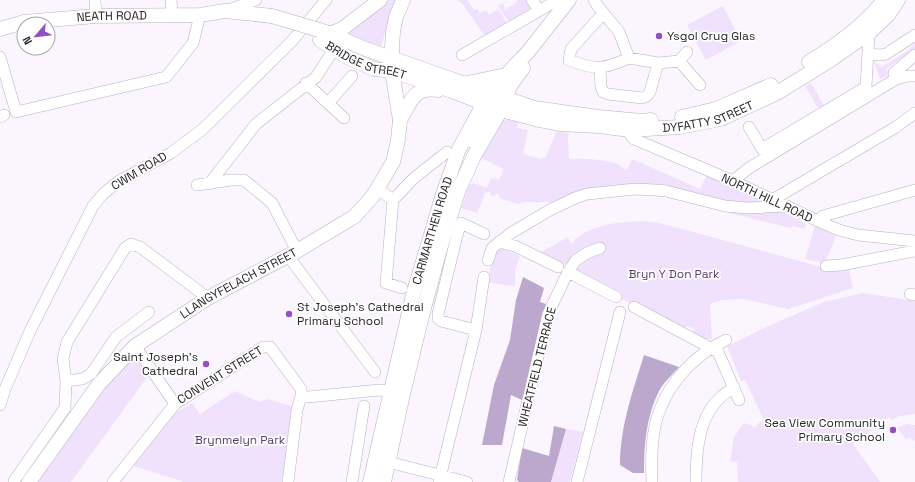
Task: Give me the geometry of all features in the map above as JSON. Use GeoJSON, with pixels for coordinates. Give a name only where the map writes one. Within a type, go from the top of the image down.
{"type":"FeatureCollection","features":[{"type":"Feature","properties":{"kind":"main road"},"geometry":{"type":"LineString","coordinates":[[329,38],[380,0]]}},
{"type":"Feature","properties":{"kind":"main road","name":"LLANGYFELACH STREET"},"geometry":{"type":"LineString","coordinates":[[29,482],[99,384],[135,346],[208,298],[293,254],[355,216],[366,205],[378,189],[392,162],[398,140],[400,120],[392,65],[393,32],[396,17],[403,0]]}},
{"type":"Feature","properties":{"kind":"main road","name":"DYFATTY STREET"},"geometry":{"type":"LineString","coordinates":[[495,103],[598,117],[642,121],[681,118],[716,109],[772,84],[822,54],[845,38],[873,14],[884,0]]}},
{"type":"Feature","properties":{"kind":"main road","name":"DYFATTY STREET"},"geometry":{"type":"LineString","coordinates":[[495,103],[540,120],[559,124],[599,126],[630,130],[679,127],[721,119],[777,93],[834,58],[869,32],[888,15],[898,0]]}},
{"type":"Feature","properties":{"kind":"main road"},"geometry":{"type":"LineString","coordinates":[[405,330],[420,297],[430,256],[459,168],[488,118],[506,75],[528,52],[567,2]]}},
{"type":"Feature","properties":{"kind":"main road","name":"NEATH ROAD"},"geometry":{"type":"LineString","coordinates":[[0,29],[24,22],[96,16],[172,14],[200,15],[225,11]]}},
{"type":"Feature","properties":{"kind":"main road","name":"BRIDGE STREET"},"geometry":{"type":"LineString","coordinates":[[225,11],[273,19],[329,38],[347,57],[374,69],[392,65],[466,83],[495,103]]}},
{"type":"Feature","properties":{"kind":"main road"},"geometry":{"type":"LineString","coordinates":[[495,103],[510,86],[523,67],[528,52]]}},
{"type":"Feature","properties":{"kind":"main road","name":"BRIDGE STREET"},"geometry":{"type":"LineString","coordinates":[[392,65],[452,91],[495,103]]}},
{"type":"Feature","properties":{"kind":"main road"},"geometry":{"type":"LineString","coordinates":[[466,83],[506,75]]}},
{"type":"Feature","properties":{"kind":"main road"},"geometry":{"type":"LineString","coordinates":[[400,120],[410,101],[426,88],[452,91]]}},
{"type":"Feature","properties":{"kind":"main road","name":"CARMARTHEN ROAD"},"geometry":{"type":"LineString","coordinates":[[384,482],[388,462],[405,330],[422,261],[459,149],[495,103]]}},
{"type":"Feature","properties":{"kind":"main road","name":"CARMARTHEN ROAD"},"geometry":{"type":"LineString","coordinates":[[370,482],[459,189],[495,103]]}},
{"type":"Feature","properties":{"kind":"street"},"geometry":{"type":"LineString","coordinates":[[95,0],[96,16]]}},
{"type":"Feature","properties":{"kind":"street"},"geometry":{"type":"LineString","coordinates":[[171,0],[172,14]]}},
{"type":"Feature","properties":{"kind":"street"},"geometry":{"type":"LineString","coordinates":[[225,11],[244,2],[256,0]]}},
{"type":"Feature","properties":{"kind":"street","name":"CWM ROAD"},"geometry":{"type":"LineString","coordinates":[[0,405],[5,389],[30,331],[93,206],[103,194],[119,181],[182,145],[203,128],[292,41],[326,0]]}},
{"type":"Feature","properties":{"kind":"street"},"geometry":{"type":"LineString","coordinates":[[532,0],[539,10]]}},
{"type":"Feature","properties":{"kind":"street"},"geometry":{"type":"LineString","coordinates":[[594,0],[619,32],[628,58]]}},
{"type":"Feature","properties":{"kind":"street"},"geometry":{"type":"LineString","coordinates":[[462,55],[556,1],[567,2]]}},
{"type":"Feature","properties":{"kind":"street"},"geometry":{"type":"LineString","coordinates":[[0,57],[16,112],[166,77],[194,42],[200,15]]}},
{"type":"Feature","properties":{"kind":"street"},"geometry":{"type":"LineString","coordinates":[[600,17],[571,50],[569,60],[594,68],[600,68],[628,58],[658,63],[679,61],[687,52]]}},
{"type":"Feature","properties":{"kind":"street"},"geometry":{"type":"LineString","coordinates":[[749,127],[762,149],[866,87],[869,32]]}},
{"type":"Feature","properties":{"kind":"street"},"geometry":{"type":"LineString","coordinates":[[868,54],[886,54],[915,35]]}},
{"type":"Feature","properties":{"kind":"street"},"geometry":{"type":"LineString","coordinates":[[209,184],[256,124],[306,83],[316,77],[329,38]]}},
{"type":"Feature","properties":{"kind":"street"},"geometry":{"type":"LineString","coordinates":[[896,79],[894,73],[915,55]]}},
{"type":"Feature","properties":{"kind":"street"},"geometry":{"type":"LineString","coordinates":[[679,61],[700,84]]}},
{"type":"Feature","properties":{"kind":"street"},"geometry":{"type":"LineString","coordinates":[[600,68],[601,87],[603,92],[608,94],[642,98],[647,96],[650,92],[658,63]]}},
{"type":"Feature","properties":{"kind":"street"},"geometry":{"type":"LineString","coordinates":[[328,103],[352,76]]}},
{"type":"Feature","properties":{"kind":"street"},"geometry":{"type":"LineString","coordinates":[[733,181],[749,168],[896,79],[915,76]]}},
{"type":"Feature","properties":{"kind":"street"},"geometry":{"type":"LineString","coordinates":[[306,83],[344,118]]}},
{"type":"Feature","properties":{"kind":"street"},"geometry":{"type":"LineString","coordinates":[[774,199],[896,127],[915,113]]}},
{"type":"Feature","properties":{"kind":"street","name":"NORTH HILL ROAD"},"geometry":{"type":"LineString","coordinates":[[630,130],[631,136],[634,139],[774,199],[839,230],[858,235],[915,241]]}},
{"type":"Feature","properties":{"kind":"street"},"geometry":{"type":"LineString","coordinates":[[402,288],[386,283],[393,200],[414,178],[447,152]]}},
{"type":"Feature","properties":{"kind":"street"},"geometry":{"type":"LineString","coordinates":[[197,185],[231,180],[244,180],[272,203],[293,254],[375,372]]}},
{"type":"Feature","properties":{"kind":"street"},"geometry":{"type":"LineString","coordinates":[[378,189],[393,200]]}},
{"type":"Feature","properties":{"kind":"street"},"geometry":{"type":"LineString","coordinates":[[488,260],[492,248],[511,233],[574,198],[601,192],[635,189],[655,190],[666,191],[725,206],[747,208],[787,206]]}},
{"type":"Feature","properties":{"kind":"street"},"geometry":{"type":"LineString","coordinates":[[818,221],[823,216],[915,190]]}},
{"type":"Feature","properties":{"kind":"street"},"geometry":{"type":"LineString","coordinates":[[476,330],[440,321],[438,318],[439,307],[461,223],[484,234]]}},
{"type":"Feature","properties":{"kind":"street"},"geometry":{"type":"LineString","coordinates":[[499,242],[515,246],[616,297]]}},
{"type":"Feature","properties":{"kind":"street"},"geometry":{"type":"LineString","coordinates":[[14,481],[65,408],[66,380],[63,358],[67,342],[125,248],[131,244],[140,247],[208,298]]}},
{"type":"Feature","properties":{"kind":"street","name":"WHEATFIELD TERRACE"},"geometry":{"type":"LineString","coordinates":[[509,482],[548,314],[563,270],[587,253],[600,248]]}},
{"type":"Feature","properties":{"kind":"street"},"geometry":{"type":"LineString","coordinates":[[826,266],[841,265],[915,251]]}},
{"type":"Feature","properties":{"kind":"street"},"geometry":{"type":"LineString","coordinates":[[440,479],[476,330],[484,277]]}},
{"type":"Feature","properties":{"kind":"street"},"geometry":{"type":"LineString","coordinates":[[634,307],[718,352],[739,400]]}},
{"type":"Feature","properties":{"kind":"street"},"geometry":{"type":"LineString","coordinates":[[66,380],[82,379],[91,374],[116,337],[149,312]]}},
{"type":"Feature","properties":{"kind":"street"},"geometry":{"type":"LineString","coordinates":[[577,482],[620,312]]}},
{"type":"Feature","properties":{"kind":"street"},"geometry":{"type":"LineString","coordinates":[[652,482],[651,463],[653,435],[659,412],[668,393],[678,378],[692,363],[711,347],[726,340]]}},
{"type":"Feature","properties":{"kind":"street","name":"CONVENT STREET"},"geometry":{"type":"LineString","coordinates":[[135,346],[175,404],[266,346],[270,347],[301,389],[301,396]]}},
{"type":"Feature","properties":{"kind":"street"},"geometry":{"type":"LineString","coordinates":[[696,482],[698,447],[707,417],[712,407],[721,397],[734,387]]}},
{"type":"Feature","properties":{"kind":"street"},"geometry":{"type":"LineString","coordinates":[[288,482],[297,410],[301,396],[308,397],[379,390],[397,392]]}},
{"type":"Feature","properties":{"kind":"street"},"geometry":{"type":"LineString","coordinates":[[113,482],[175,404]]}},
{"type":"Feature","properties":{"kind":"street"},"geometry":{"type":"LineString","coordinates":[[352,482],[364,406]]}},
{"type":"Feature","properties":{"kind":"street"},"geometry":{"type":"LineString","coordinates":[[388,462],[440,479],[467,482]]}},
{"type":"Feature","properties":{"kind":"green space"},"geometry":{"type":"Polygon","coordinates":[[[385,0],[396,0],[390,14],[381,48],[341,33],[385,0]]]}},
{"type":"Feature","properties":{"kind":"green space"},"geometry":{"type":"Polygon","coordinates":[[[456,0],[467,0],[474,10],[477,9],[480,13],[486,10],[489,15],[498,9],[507,23],[485,36],[462,3],[456,0]]]}},
{"type":"Feature","properties":{"kind":"green space"},"geometry":{"type":"Polygon","coordinates":[[[517,0],[526,0],[531,8],[509,22],[498,6],[503,3],[505,10],[517,2],[517,0]]]}},
{"type":"Feature","properties":{"kind":"green space"},"geometry":{"type":"Polygon","coordinates":[[[723,6],[741,41],[706,60],[687,25],[723,6]]]}},
{"type":"Feature","properties":{"kind":"green space"},"geometry":{"type":"Polygon","coordinates":[[[915,44],[915,51],[903,61],[901,59],[886,69],[890,80],[886,76],[880,79],[874,62],[882,67],[915,44]]]}},
{"type":"Feature","properties":{"kind":"green space"},"geometry":{"type":"Polygon","coordinates":[[[811,83],[824,106],[818,108],[805,86],[811,83]]]}},
{"type":"Feature","properties":{"kind":"green space"},"geometry":{"type":"Polygon","coordinates":[[[510,119],[518,121],[517,128],[528,130],[523,154],[540,159],[546,157],[556,132],[569,133],[569,159],[607,161],[617,164],[627,170],[632,159],[700,189],[707,175],[765,202],[751,203],[721,200],[658,185],[552,204],[546,201],[525,202],[518,204],[499,198],[499,195],[496,193],[495,196],[490,195],[490,192],[485,193],[477,213],[461,208],[469,185],[474,183],[487,188],[491,178],[499,180],[504,169],[479,157],[502,121],[510,119]]]}},
{"type":"Feature","properties":{"kind":"green space"},"geometry":{"type":"Polygon","coordinates":[[[721,210],[782,212],[806,223],[804,229],[792,226],[791,228],[721,210]]]}},
{"type":"Feature","properties":{"kind":"green space","name":"Bryn Y Don Park"},"geometry":{"type":"Polygon","coordinates":[[[643,221],[659,223],[825,268],[848,267],[853,288],[788,309],[744,299],[722,300],[710,304],[712,339],[704,339],[692,333],[694,329],[687,326],[684,331],[616,296],[569,266],[541,252],[568,237],[571,244],[578,237],[604,225],[643,221]]]}},
{"type":"Feature","properties":{"kind":"green space"},"geometry":{"type":"Polygon","coordinates":[[[815,226],[836,236],[825,263],[805,259],[815,226]]]}},
{"type":"Feature","properties":{"kind":"green space"},"geometry":{"type":"Polygon","coordinates":[[[501,248],[520,256],[515,271],[515,286],[489,283],[490,269],[493,259],[501,248]]]}},
{"type":"Feature","properties":{"kind":"green space"},"geometry":{"type":"Polygon","coordinates":[[[863,293],[915,301],[915,414],[899,416],[892,420],[889,417],[853,444],[880,482],[738,482],[737,462],[730,461],[734,437],[744,423],[756,427],[757,424],[764,420],[745,380],[741,381],[727,346],[824,302],[863,293]]]}},
{"type":"Feature","properties":{"kind":"green space"},"geometry":{"type":"Polygon","coordinates":[[[133,355],[148,376],[71,482],[33,482],[102,384],[133,355]]]}},
{"type":"Feature","properties":{"kind":"green space","name":"Brynmelyn Park"},"geometry":{"type":"Polygon","coordinates":[[[235,391],[260,402],[267,399],[292,406],[282,482],[185,482],[133,466],[174,414],[192,403],[200,414],[235,391]]]}},
{"type":"Feature","properties":{"kind":"green space"},"geometry":{"type":"Polygon","coordinates":[[[907,424],[915,425],[915,441],[910,438],[906,439],[897,428],[907,424]]]}},
{"type":"Feature","properties":{"kind":"green space"},"geometry":{"type":"Polygon","coordinates":[[[566,429],[583,432],[570,482],[551,482],[566,429]]]}},
{"type":"Feature","properties":{"kind":"shaded area"},"geometry":{"type":"Polygon","coordinates":[[[523,277],[544,288],[540,302],[546,304],[524,401],[511,395],[502,445],[482,445],[494,385],[510,340],[516,300],[523,277]]]}},
{"type":"Feature","properties":{"kind":"shaded area"},"geometry":{"type":"Polygon","coordinates":[[[644,355],[679,367],[659,391],[651,411],[645,442],[644,473],[633,473],[620,465],[622,436],[628,409],[644,355]]]}},
{"type":"Feature","properties":{"kind":"shaded area"},"geometry":{"type":"Polygon","coordinates":[[[554,426],[566,429],[551,482],[519,482],[517,480],[522,448],[549,456],[554,426]]]}},
{"type":"Feature","properties":{"kind":"place","name":"Ysgol Crug Glas"},"geometry":{"type":"Point","coordinates":[659,36]}},
{"type":"Feature","properties":{"kind":"place","name":"St Joseph's Cathedral Primary School"},"geometry":{"type":"Point","coordinates":[289,314]}},
{"type":"Feature","properties":{"kind":"place","name":"Saint Joseph's Cathedral"},"geometry":{"type":"Point","coordinates":[206,364]}},
{"type":"Feature","properties":{"kind":"place","name":"Sea View Community Primary School"},"geometry":{"type":"Point","coordinates":[893,430]}}]}
